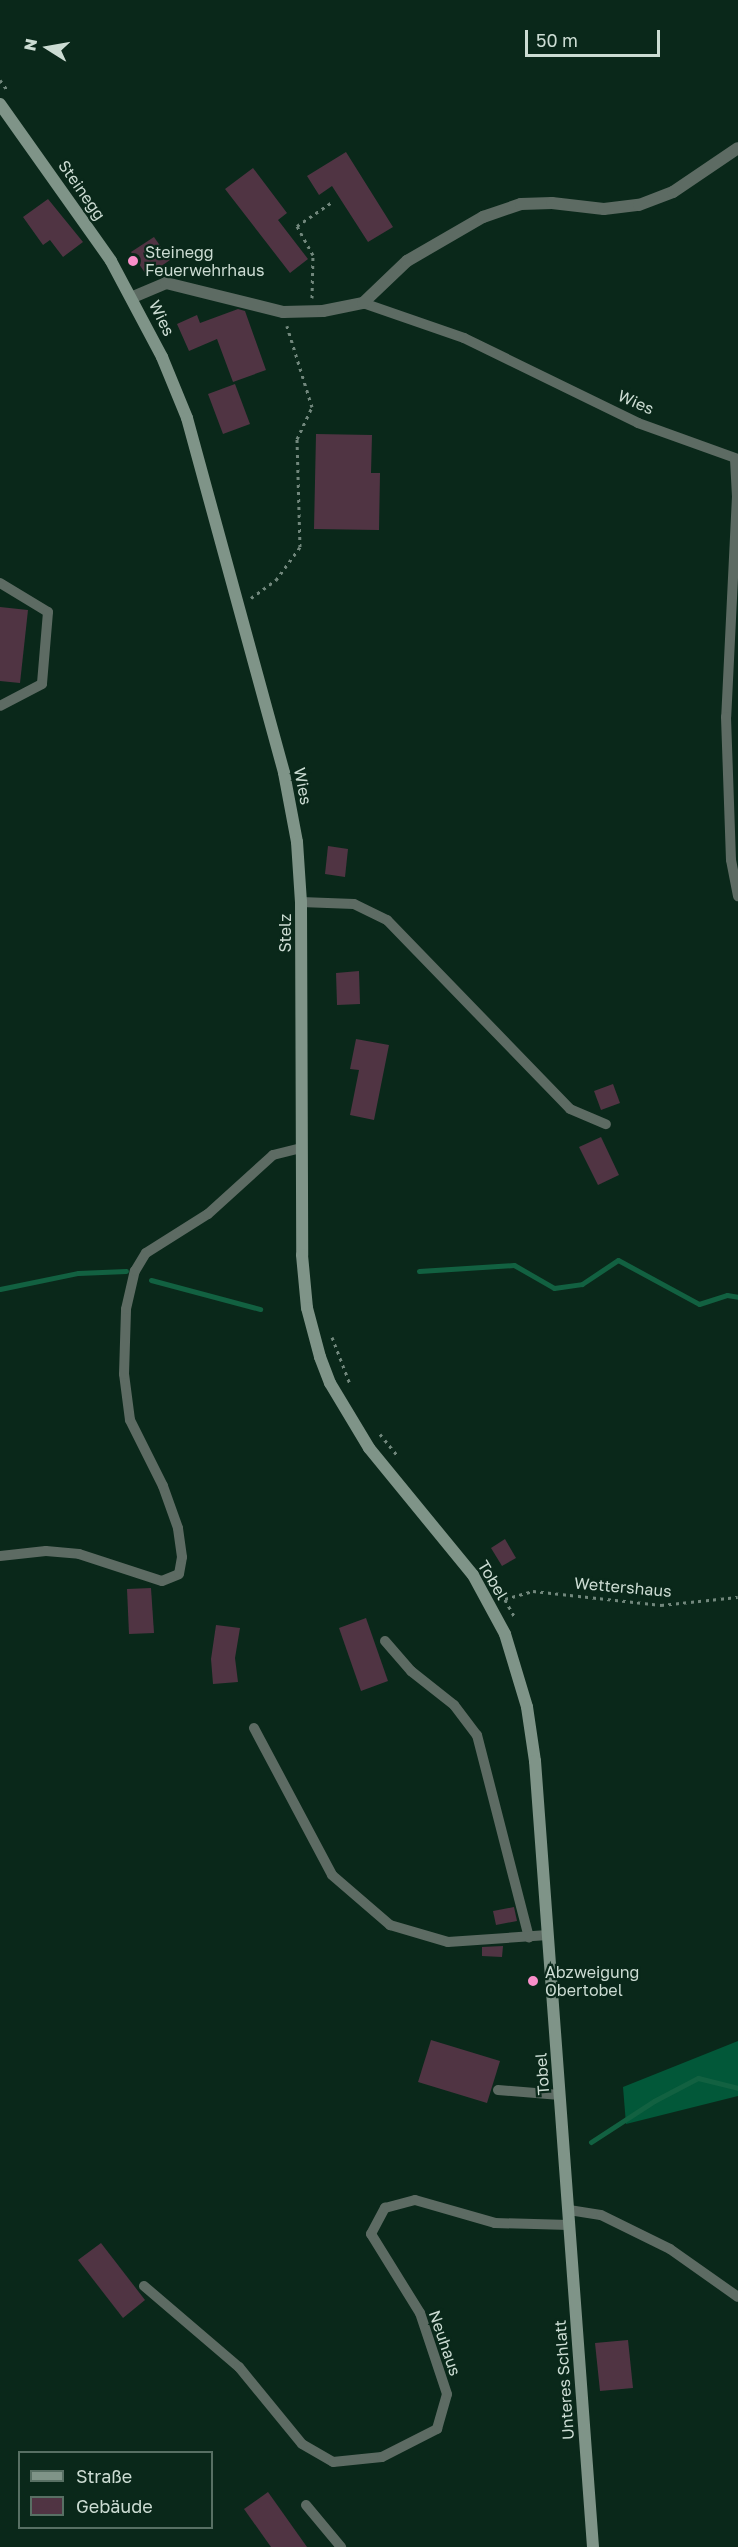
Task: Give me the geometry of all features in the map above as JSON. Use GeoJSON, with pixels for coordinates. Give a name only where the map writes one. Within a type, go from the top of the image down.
{"type":"FeatureCollection","features":[{"type":"Feature","properties":{"kind":"main road","name":"Steinegg"},"geometry":{"type":"LineString","coordinates":[[2,112],[133,297]]}},
{"type":"Feature","properties":{"kind":"main road","name":"Wies"},"geometry":{"type":"LineString","coordinates":[[133,297],[188,418],[284,773],[297,842],[302,902]]}},
{"type":"Feature","properties":{"kind":"main road","name":"Stelz"},"geometry":{"type":"LineString","coordinates":[[302,902],[301,1148],[304,1284]]}},
{"type":"Feature","properties":{"kind":"main road","name":"Tobel"},"geometry":{"type":"LineString","coordinates":[[304,1284],[320,1357],[343,1406],[369,1448],[473,1575],[509,1645],[527,1707],[535,1761],[569,2210]]}},
{"type":"Feature","properties":{"kind":"main road","name":"Unteres Schlatt"},"geometry":{"type":"LineString","coordinates":[[569,2210],[593,2547]]}},
{"type":"Feature","properties":{"kind":"street"},"geometry":{"type":"LineString","coordinates":[[363,303],[407,261],[483,217],[521,204],[552,203],[604,208],[639,205],[673,192],[738,148]]}},
{"type":"Feature","properties":{"kind":"street","name":"Wies"},"geometry":{"type":"LineString","coordinates":[[133,297],[166,283],[283,312],[312,311],[363,303]]}},
{"type":"Feature","properties":{"kind":"lane","name":"Wies"},"geometry":{"type":"LineString","coordinates":[[363,303],[464,338],[638,423],[736,459],[738,496],[726,717],[731,860],[738,896]]}},
{"type":"Feature","properties":{"kind":"lane"},"geometry":{"type":"LineString","coordinates":[[0,583],[48,612],[42,684],[0,706]]}},
{"type":"Feature","properties":{"kind":"lane","name":"Stelz"},"geometry":{"type":"LineString","coordinates":[[302,902],[354,904],[387,920],[570,1109],[606,1124]]}},
{"type":"Feature","properties":{"kind":"lane"},"geometry":{"type":"LineString","coordinates":[[0,1556],[46,1551],[79,1554],[162,1581],[178,1574],[182,1557],[178,1528],[163,1486],[129,1420],[124,1374],[126,1309],[135,1271],[146,1253],[208,1214],[273,1155],[301,1148]]}},
{"type":"Feature","properties":{"kind":"lane"},"geometry":{"type":"LineString","coordinates":[[385,1641],[411,1671],[454,1705],[477,1735],[529,1937]]}},
{"type":"Feature","properties":{"kind":"lane"},"geometry":{"type":"LineString","coordinates":[[254,1728],[332,1875],[390,1925],[448,1942],[548,1935]]}},
{"type":"Feature","properties":{"kind":"lane"},"geometry":{"type":"LineString","coordinates":[[498,2090],[560,2095]]}},
{"type":"Feature","properties":{"kind":"lane","name":"Neuhaus"},"geometry":{"type":"LineString","coordinates":[[144,2286],[239,2367],[302,2444],[333,2462],[382,2457],[437,2429],[447,2394],[420,2313],[371,2234],[385,2208],[415,2200],[495,2223],[569,2225]]}},
{"type":"Feature","properties":{"kind":"lane"},"geometry":{"type":"LineString","coordinates":[[569,2210],[601,2215],[669,2249],[738,2297]]}},
{"type":"Feature","properties":{"kind":"lane"},"geometry":{"type":"LineString","coordinates":[[306,2505],[341,2547]]}},
{"type":"Feature","properties":{"kind":"path"},"geometry":{"type":"LineString","coordinates":[[312,311],[313,255],[297,226],[332,202]]}},
{"type":"Feature","properties":{"kind":"path"},"geometry":{"type":"LineString","coordinates":[[238,602],[252,598],[276,579],[300,547],[297,439],[312,407],[283,312]]}},
{"type":"Feature","properties":{"kind":"path"},"geometry":{"type":"LineString","coordinates":[[249,587],[255,609]]}},
{"type":"Feature","properties":{"kind":"path"},"geometry":{"type":"LineString","coordinates":[[330,1333],[355,1393]]}},
{"type":"Feature","properties":{"kind":"path"},"geometry":{"type":"LineString","coordinates":[[377,1431],[398,1457]]}},
{"type":"Feature","properties":{"kind":"path"},"geometry":{"type":"LineString","coordinates":[[488,1570],[515,1618]]}},
{"type":"Feature","properties":{"kind":"path","name":"Wettershaus"},"geometry":{"type":"LineString","coordinates":[[506,1599],[533,1591],[661,1605],[738,1596]]}},
{"type":"Feature","properties":{"kind":"green space"},"geometry":{"type":"Polygon","coordinates":[[[738,2041],[738,2096],[626,2124],[623,2087],[738,2041]]]}},
{"type":"Feature","properties":{"kind":"building"},"geometry":{"type":"Polygon","coordinates":[[[346,152],[393,227],[368,242],[332,186],[319,195],[307,176],[346,152]]]}},
{"type":"Feature","properties":{"kind":"building"},"geometry":{"type":"Polygon","coordinates":[[[253,168],[287,213],[278,220],[308,259],[290,273],[225,189],[253,168]]]}},
{"type":"Feature","properties":{"kind":"building"},"geometry":{"type":"Polygon","coordinates":[[[48,199],[83,242],[63,257],[50,240],[43,245],[23,217],[48,199]]]}},
{"type":"Feature","properties":{"kind":"building"},"geometry":{"type":"Polygon","coordinates":[[[154,237],[170,260],[147,276],[131,252],[154,237]]]}},
{"type":"Feature","properties":{"kind":"building"},"geometry":{"type":"Polygon","coordinates":[[[238,309],[245,311],[266,370],[233,382],[217,339],[189,351],[177,324],[197,315],[200,323],[238,309]]]}},
{"type":"Feature","properties":{"kind":"building"},"geometry":{"type":"Polygon","coordinates":[[[235,384],[250,424],[223,434],[208,394],[235,384]]]}},
{"type":"Feature","properties":{"kind":"building"},"geometry":{"type":"Polygon","coordinates":[[[316,434],[372,435],[371,473],[380,473],[379,530],[314,529],[316,434]]]}},
{"type":"Feature","properties":{"kind":"building"},"geometry":{"type":"Polygon","coordinates":[[[0,607],[28,610],[20,683],[0,681],[0,607]]]}},
{"type":"Feature","properties":{"kind":"building"},"geometry":{"type":"Polygon","coordinates":[[[328,846],[348,849],[345,877],[325,874],[328,846]]]}},
{"type":"Feature","properties":{"kind":"building"},"geometry":{"type":"Polygon","coordinates":[[[359,971],[360,1004],[337,1005],[336,973],[359,971]]]}},
{"type":"Feature","properties":{"kind":"building"},"geometry":{"type":"Polygon","coordinates":[[[356,1039],[389,1045],[374,1120],[350,1115],[359,1070],[350,1069],[356,1039]]]}},
{"type":"Feature","properties":{"kind":"building"},"geometry":{"type":"Polygon","coordinates":[[[613,1084],[620,1103],[601,1110],[594,1091],[613,1084]]]}},
{"type":"Feature","properties":{"kind":"building"},"geometry":{"type":"Polygon","coordinates":[[[601,1137],[619,1175],[598,1185],[579,1147],[601,1137]]]}},
{"type":"Feature","properties":{"kind":"building"},"geometry":{"type":"Polygon","coordinates":[[[505,1539],[516,1558],[502,1566],[491,1548],[505,1539]]]}},
{"type":"Feature","properties":{"kind":"building"},"geometry":{"type":"Polygon","coordinates":[[[151,1588],[154,1633],[129,1634],[127,1589],[151,1588]]]}},
{"type":"Feature","properties":{"kind":"building"},"geometry":{"type":"Polygon","coordinates":[[[366,1618],[388,1681],[361,1691],[339,1628],[366,1618]]]}},
{"type":"Feature","properties":{"kind":"building"},"geometry":{"type":"Polygon","coordinates":[[[216,1625],[240,1628],[235,1658],[238,1682],[213,1684],[211,1659],[216,1625]]]}},
{"type":"Feature","properties":{"kind":"building"},"geometry":{"type":"Polygon","coordinates":[[[514,1907],[517,1921],[496,1925],[493,1911],[514,1907]]]}},
{"type":"Feature","properties":{"kind":"building"},"geometry":{"type":"Polygon","coordinates":[[[503,1946],[502,1957],[482,1956],[482,1947],[503,1946]]]}},
{"type":"Feature","properties":{"kind":"building"},"geometry":{"type":"Polygon","coordinates":[[[431,2040],[500,2061],[487,2103],[418,2082],[431,2040]]]}},
{"type":"Feature","properties":{"kind":"building"},"geometry":{"type":"Polygon","coordinates":[[[101,2243],[145,2300],[123,2318],[78,2260],[101,2243]]]}},
{"type":"Feature","properties":{"kind":"building"},"geometry":{"type":"Polygon","coordinates":[[[628,2340],[633,2388],[600,2391],[595,2343],[628,2340]]]}},
{"type":"Feature","properties":{"kind":"building"},"geometry":{"type":"Polygon","coordinates":[[[268,2492],[307,2547],[271,2547],[244,2509],[268,2492]]]}},
{"type":"Feature","properties":{"kind":"waterway"},"geometry":{"type":"LineString","coordinates":[[419,1271],[514,1265],[554,1288],[582,1284],[618,1260],[699,1304],[727,1295],[738,1297]]}},
{"type":"Feature","properties":{"kind":"waterway"},"geometry":{"type":"LineString","coordinates":[[0,1289],[78,1273],[126,1271]]}},
{"type":"Feature","properties":{"kind":"waterway"},"geometry":{"type":"LineString","coordinates":[[151,1280],[260,1309]]}},
{"type":"Feature","properties":{"kind":"waterway"},"geometry":{"type":"LineString","coordinates":[[591,2142],[654,2101],[698,2078],[738,2088]]}},
{"type":"Feature","properties":{"kind":"place","name":"Steinegg Feuerwehrhaus"},"geometry":{"type":"Point","coordinates":[133,261]}},
{"type":"Feature","properties":{"kind":"place","name":"Abzweigung Obertobel"},"geometry":{"type":"Point","coordinates":[533,1981]}}]}
